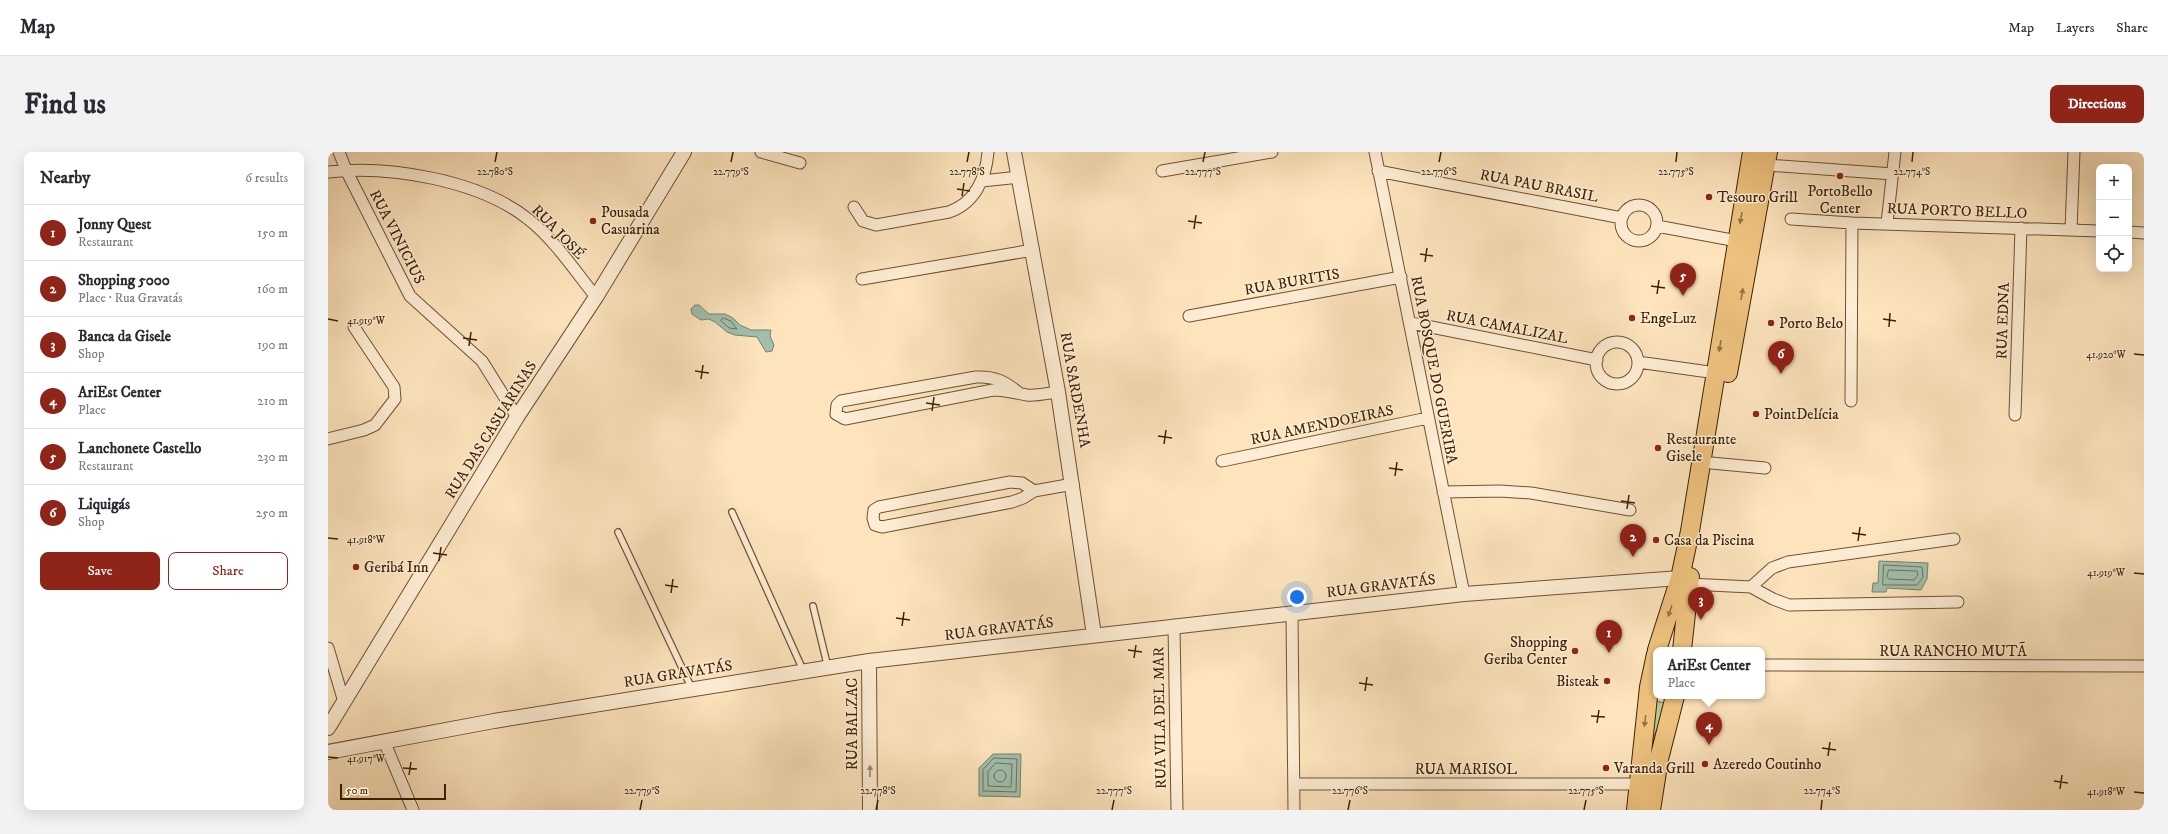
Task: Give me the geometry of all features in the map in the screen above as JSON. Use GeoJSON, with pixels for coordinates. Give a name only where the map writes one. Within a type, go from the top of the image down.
{"type":"FeatureCollection","features":[{"type":"Feature","properties":{"kind":"main road"},"geometry":{"type":"LineString","coordinates":[[1681,647],[1684,581],[1690,531],[1752,152]]}},
{"type":"Feature","properties":{"kind":"main road"},"geometry":{"type":"LineString","coordinates":[[1658,647],[1684,581],[1712,463],[1767,158]]}},
{"type":"Feature","properties":{"kind":"main road"},"geometry":{"type":"LineString","coordinates":[[1660,647],[1664,643],[1670,643],[1676,647]]}},
{"type":"Feature","properties":{"kind":"main road"},"geometry":{"type":"LineString","coordinates":[[1636,810],[1638,784],[1656,699]]}},
{"type":"Feature","properties":{"kind":"main road"},"geometry":{"type":"LineString","coordinates":[[1651,810],[1659,760],[1674,699]]}},
{"type":"Feature","properties":{"kind":"street","name":"RUA VINICIUS"},"geometry":{"type":"LineString","coordinates":[[339,152],[346,170],[410,296],[482,360],[517,417]]}},
{"type":"Feature","properties":{"kind":"street","name":"RUA DAS CASUARINAS"},"geometry":{"type":"LineString","coordinates":[[328,728],[517,417],[596,297],[684,152]]}},
{"type":"Feature","properties":{"kind":"street"},"geometry":{"type":"LineString","coordinates":[[761,152],[800,163]]}},
{"type":"Feature","properties":{"kind":"street"},"geometry":{"type":"LineString","coordinates":[[854,208],[863,221],[876,225],[949,212],[961,208],[969,201],[982,181],[988,152]]}},
{"type":"Feature","properties":{"kind":"street","name":"RUA SARDENHA"},"geometry":{"type":"LineString","coordinates":[[1014,152],[1058,392],[1073,484],[1094,635]]}},
{"type":"Feature","properties":{"kind":"street"},"geometry":{"type":"LineString","coordinates":[[1162,171],[1272,152]]}},
{"type":"Feature","properties":{"kind":"street","name":"RUA BOSQUE DO GUERIBA"},"geometry":{"type":"LineString","coordinates":[[1375,152],[1411,323],[1428,418],[1464,594]]}},
{"type":"Feature","properties":{"kind":"street"},"geometry":{"type":"LineString","coordinates":[[1887,223],[1894,152]]}},
{"type":"Feature","properties":{"kind":"street"},"geometry":{"type":"LineString","coordinates":[[2071,230],[2074,152]]}},
{"type":"Feature","properties":{"kind":"street"},"geometry":{"type":"LineString","coordinates":[[1767,158],[1893,174]]}},
{"type":"Feature","properties":{"kind":"street","name":"RUA JOSÉ"},"geometry":{"type":"LineString","coordinates":[[328,172],[346,170],[404,172],[467,187],[486,194],[528,218],[553,244],[596,297]]}},
{"type":"Feature","properties":{"kind":"street","name":"RUA PAU BRASIL"},"geometry":{"type":"LineString","coordinates":[[1378,171],[1622,218]]}},
{"type":"Feature","properties":{"kind":"street"},"geometry":{"type":"LineString","coordinates":[[982,181],[1019,177]]}},
{"type":"Feature","properties":{"kind":"street"},"geometry":{"type":"LineString","coordinates":[[1642,205],[1650,208],[1656,215],[1657,226],[1654,234],[1648,239],[1639,241],[1631,239],[1625,234],[1622,226],[1622,218],[1626,211],[1634,206],[1642,205]]}},
{"type":"Feature","properties":{"kind":"street","name":"RUA PORTO BELLO"},"geometry":{"type":"LineString","coordinates":[[1791,219],[1852,223],[2096,231]]}},
{"type":"Feature","properties":{"kind":"street"},"geometry":{"type":"LineString","coordinates":[[1851,401],[1852,223]]}},
{"type":"Feature","properties":{"kind":"street"},"geometry":{"type":"LineString","coordinates":[[1657,226],[1737,241]]}},
{"type":"Feature","properties":{"kind":"street","name":"RUA EDNA"},"geometry":{"type":"LineString","coordinates":[[2015,415],[2021,228]]}},
{"type":"Feature","properties":{"kind":"street"},"geometry":{"type":"LineString","coordinates":[[2132,232],[2144,232]]}},
{"type":"Feature","properties":{"kind":"street"},"geometry":{"type":"LineString","coordinates":[[862,279],[1033,250]]}},
{"type":"Feature","properties":{"kind":"street","name":"RUA BURITIS"},"geometry":{"type":"LineString","coordinates":[[1189,316],[1401,277]]}},
{"type":"Feature","properties":{"kind":"street","name":"RUA CAMALIZAL"},"geometry":{"type":"LineString","coordinates":[[1411,323],[1597,360]]}},
{"type":"Feature","properties":{"kind":"street"},"geometry":{"type":"LineString","coordinates":[[328,439],[364,430],[375,425],[395,400],[396,395],[394,387],[354,327]]}},
{"type":"Feature","properties":{"kind":"street"},"geometry":{"type":"LineString","coordinates":[[1618,342],[1632,348],[1638,362],[1637,371],[1632,378],[1625,383],[1616,384],[1608,382],[1601,376],[1597,369],[1597,360],[1604,347],[1618,342]]}},
{"type":"Feature","properties":{"kind":"street"},"geometry":{"type":"LineString","coordinates":[[1638,362],[1716,373]]}},
{"type":"Feature","properties":{"kind":"street"},"geometry":{"type":"LineString","coordinates":[[1018,392],[1004,381],[991,376],[976,376],[841,401],[837,405],[836,414],[845,419],[980,392],[1005,390],[1037,395],[1058,392]]}},
{"type":"Feature","properties":{"kind":"street","name":"RUA AMENDOEIRAS"},"geometry":{"type":"LineString","coordinates":[[1222,461],[1428,418]]}},
{"type":"Feature","properties":{"kind":"street"},"geometry":{"type":"LineString","coordinates":[[1712,463],[1765,468]]}},
{"type":"Feature","properties":{"kind":"street"},"geometry":{"type":"LineString","coordinates":[[1034,491],[1022,483],[1010,482],[879,507],[874,510],[873,518],[875,525],[882,527],[1012,502],[1034,491],[1073,484]]}},
{"type":"Feature","properties":{"kind":"street"},"geometry":{"type":"LineString","coordinates":[[1443,492],[1500,491],[1531,493],[1630,510]]}},
{"type":"Feature","properties":{"kind":"street"},"geometry":{"type":"LineString","coordinates":[[1751,587],[1772,568],[1788,562],[1954,539]]}},
{"type":"Feature","properties":{"kind":"street"},"geometry":{"type":"LineString","coordinates":[[1684,581],[1751,587],[1773,599],[1789,605],[1958,602]]}},
{"type":"Feature","properties":{"kind":"street","name":"RUA GRAVATÁS"},"geometry":{"type":"LineString","coordinates":[[328,752],[384,741],[692,689],[869,661],[1174,625],[1292,614],[1464,594],[1684,581]]}},
{"type":"Feature","properties":{"kind":"street"},"geometry":{"type":"LineString","coordinates":[[1292,614],[1294,810]]}},
{"type":"Feature","properties":{"kind":"street","name":"RUA VILA DEL MAR"},"geometry":{"type":"LineString","coordinates":[[1174,625],[1177,810]]}},
{"type":"Feature","properties":{"kind":"street"},"geometry":{"type":"LineString","coordinates":[[328,648],[344,702]]}},
{"type":"Feature","properties":{"kind":"street","name":"RUA BALZAC"},"geometry":{"type":"LineString","coordinates":[[869,661],[870,810]]}},
{"type":"Feature","properties":{"kind":"street","name":"RUA RANCHO MUTÃ"},"geometry":{"type":"LineString","coordinates":[[1765,665],[2144,666]]}},
{"type":"Feature","properties":{"kind":"street"},"geometry":{"type":"LineString","coordinates":[[384,741],[413,810]]}},
{"type":"Feature","properties":{"kind":"street","name":"RUA MARISOL"},"geometry":{"type":"LineString","coordinates":[[1294,784],[1638,784]]}},
{"type":"Feature","properties":{"kind":"lane"},"geometry":{"type":"LineString","coordinates":[[732,512],[804,672]]}},
{"type":"Feature","properties":{"kind":"lane"},"geometry":{"type":"LineString","coordinates":[[618,532],[692,689]]}},
{"type":"Feature","properties":{"kind":"lane"},"geometry":{"type":"LineString","coordinates":[[813,606],[828,668]]}},
{"type":"Feature","properties":{"kind":"green space"},"geometry":{"type":"Polygon","coordinates":[[[1652,700],[1668,704],[1651,743],[1652,700]]]}},
{"type":"Feature","properties":{"kind":"water"},"geometry":{"type":"Polygon","coordinates":[[[695,305],[699,305],[709,314],[725,314],[733,318],[740,325],[751,330],[771,330],[770,336],[774,345],[772,351],[766,352],[757,337],[735,335],[727,332],[709,319],[701,320],[692,314],[691,309],[695,305]]]}},
{"type":"Feature","properties":{"kind":"water"},"geometry":{"type":"Polygon","coordinates":[[[1879,561],[1928,563],[1927,579],[1921,590],[1887,588],[1886,592],[1872,592],[1873,583],[1878,583],[1879,561]]]}},
{"type":"Feature","properties":{"kind":"water"},"geometry":{"type":"Polygon","coordinates":[[[993,754],[1021,754],[1020,797],[979,796],[979,768],[993,754]]]}},
{"type":"Feature","properties":{"kind":"place","name":"PortoBello Center"},"geometry":{"type":"Point","coordinates":[1840,176]}},
{"type":"Feature","properties":{"kind":"place","name":"Tesouro Grill"},"geometry":{"type":"Point","coordinates":[1709,197]}},
{"type":"Feature","properties":{"kind":"place","name":"Pousada Casuarina"},"geometry":{"type":"Point","coordinates":[593,221]}},
{"type":"Feature","properties":{"kind":"place","name":"Lanchonete Castello"},"geometry":{"type":"Point","coordinates":[1683,296]}},
{"type":"Feature","properties":{"kind":"place","name":"EngeLuz"},"geometry":{"type":"Point","coordinates":[1632,318]}},
{"type":"Feature","properties":{"kind":"place","name":"Porto Belo"},"geometry":{"type":"Point","coordinates":[1771,323]}},
{"type":"Feature","properties":{"kind":"place","name":"Liquigás"},"geometry":{"type":"Point","coordinates":[1781,374]}},
{"type":"Feature","properties":{"kind":"place","name":"PointDelícia"},"geometry":{"type":"Point","coordinates":[1756,414]}},
{"type":"Feature","properties":{"kind":"place","name":"Restaurante Gisele"},"geometry":{"type":"Point","coordinates":[1658,448]}},
{"type":"Feature","properties":{"kind":"place","name":"Casa da Piscina"},"geometry":{"type":"Point","coordinates":[1656,540]}},
{"type":"Feature","properties":{"kind":"place","name":"Shopping 5000"},"geometry":{"type":"Point","coordinates":[1633,557]}},
{"type":"Feature","properties":{"kind":"place","name":"Geribá Inn"},"geometry":{"type":"Point","coordinates":[356,567]}},
{"type":"Feature","properties":{"kind":"place","name":"Banca da Gisele"},"geometry":{"type":"Point","coordinates":[1701,620]}},
{"type":"Feature","properties":{"kind":"place","name":"Shopping Geriba Center"},"geometry":{"type":"Point","coordinates":[1575,651]}},
{"type":"Feature","properties":{"kind":"place","name":"Jonny Quest"},"geometry":{"type":"Point","coordinates":[1609,653]}},
{"type":"Feature","properties":{"kind":"place","name":"Bisteak"},"geometry":{"type":"Point","coordinates":[1607,681]}},
{"type":"Feature","properties":{"kind":"place","name":"AriEst Center"},"geometry":{"type":"Point","coordinates":[1709,745]}},
{"type":"Feature","properties":{"kind":"place","name":"Azeredo Coutinho"},"geometry":{"type":"Point","coordinates":[1705,764]}},
{"type":"Feature","properties":{"kind":"place","name":"Varanda Grill"},"geometry":{"type":"Point","coordinates":[1606,768]}}]}
